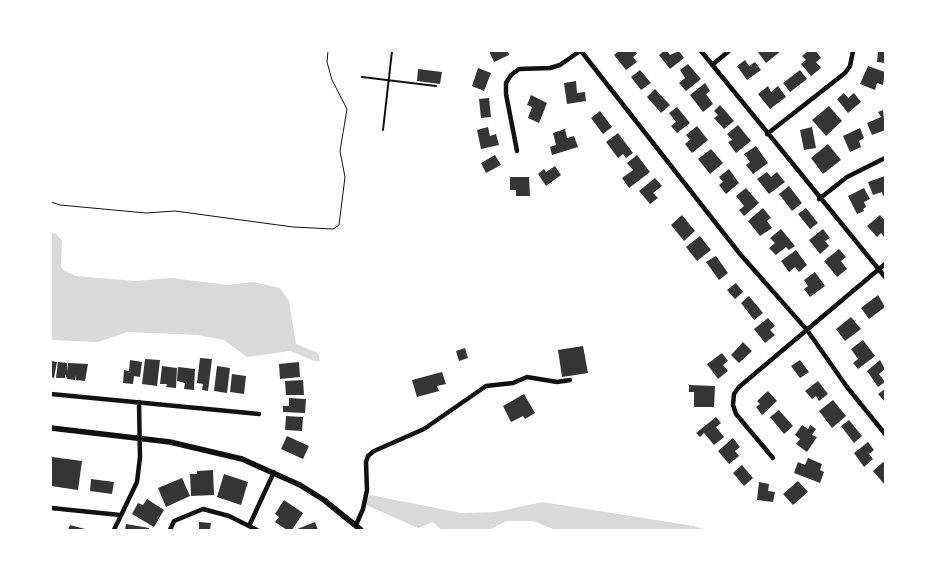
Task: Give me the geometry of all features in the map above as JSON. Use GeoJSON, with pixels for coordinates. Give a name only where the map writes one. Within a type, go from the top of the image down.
{"type":"FeatureCollection","features":[{"type":"Feature","properties":{"kind":"street"},"geometry":{"type":"LineString","coordinates":[[517,151],[506,94],[506,84],[511,75],[519,69],[550,68],[580,51],[740,254],[807,330],[847,387],[885,434]]}},
{"type":"Feature","properties":{"kind":"street"},"geometry":{"type":"LineString","coordinates":[[701,51],[819,199],[885,278]]}},
{"type":"Feature","properties":{"kind":"street"},"geometry":{"type":"LineString","coordinates":[[712,65],[729,51]]}},
{"type":"Feature","properties":{"kind":"street"},"geometry":{"type":"LineString","coordinates":[[767,134],[845,73],[850,66],[853,51]]}},
{"type":"Feature","properties":{"kind":"street"},"geometry":{"type":"LineString","coordinates":[[819,199],[847,177],[885,158]]}},
{"type":"Feature","properties":{"kind":"street"},"geometry":{"type":"LineString","coordinates":[[773,458],[736,414],[733,405],[734,394],[739,387],[885,264]]}},
{"type":"Feature","properties":{"kind":"street"},"geometry":{"type":"LineString","coordinates":[[51,428],[170,442],[221,453],[274,472],[324,500],[358,527],[367,490],[366,462],[368,456],[374,451],[424,429],[486,386],[514,383],[527,377],[558,382],[570,380]]}},
{"type":"Feature","properties":{"kind":"street"},"geometry":{"type":"LineString","coordinates":[[51,394],[259,414]]}},
{"type":"Feature","properties":{"kind":"street"},"geometry":{"type":"LineString","coordinates":[[114,530],[136,482],[140,439],[139,402]]}},
{"type":"Feature","properties":{"kind":"street"},"geometry":{"type":"LineString","coordinates":[[249,526],[274,472]]}},
{"type":"Feature","properties":{"kind":"street"},"geometry":{"type":"LineString","coordinates":[[51,508],[120,515]]}},
{"type":"Feature","properties":{"kind":"street"},"geometry":{"type":"LineString","coordinates":[[170,530],[174,522],[203,510],[229,516],[257,530]]}},
{"type":"Feature","properties":{"kind":"lane"},"geometry":{"type":"LineString","coordinates":[[383,130],[392,51]]}},
{"type":"Feature","properties":{"kind":"lane"},"geometry":{"type":"LineString","coordinates":[[362,77],[436,86]]}},
{"type":"Feature","properties":{"kind":"path"},"geometry":{"type":"LineString","coordinates":[[51,202],[60,205],[146,213],[175,211],[293,227],[332,229],[339,225],[345,177],[340,151],[347,109],[332,80],[327,62],[328,51]]}},
{"type":"Feature","properties":{"kind":"path"},"geometry":{"type":"LineString","coordinates":[[51,88],[51,140]]}},
{"type":"Feature","properties":{"kind":"shaded area"},"geometry":{"type":"Polygon","coordinates":[[[51,233],[55,233],[62,240],[61,266],[63,270],[76,276],[135,281],[172,278],[227,285],[253,282],[280,288],[289,301],[296,344],[318,353],[320,361],[315,361],[290,351],[247,357],[224,340],[198,335],[127,332],[98,342],[51,340],[51,233]]]}},
{"type":"Feature","properties":{"kind":"shaded area"},"geometry":{"type":"Polygon","coordinates":[[[370,495],[461,513],[496,512],[542,502],[694,526],[706,530],[556,530],[533,521],[506,521],[489,530],[442,530],[433,522],[418,528],[364,504],[370,495]]]}},
{"type":"Feature","properties":{"kind":"building"},"geometry":{"type":"Polygon","coordinates":[[[489,51],[508,51],[509,55],[494,62],[489,51]]]}},
{"type":"Feature","properties":{"kind":"building"},"geometry":{"type":"Polygon","coordinates":[[[619,51],[635,51],[637,54],[633,57],[637,62],[626,70],[614,55],[619,51]]]}},
{"type":"Feature","properties":{"kind":"building"},"geometry":{"type":"Polygon","coordinates":[[[667,51],[670,55],[679,51],[684,58],[670,69],[659,55],[667,51]]]}},
{"type":"Feature","properties":{"kind":"building"},"geometry":{"type":"Polygon","coordinates":[[[757,51],[781,51],[766,63],[757,51]]]}},
{"type":"Feature","properties":{"kind":"building"},"geometry":{"type":"Polygon","coordinates":[[[808,51],[816,51],[821,58],[816,62],[821,68],[811,76],[801,64],[806,60],[802,56],[808,51]]]}},
{"type":"Feature","properties":{"kind":"building"},"geometry":{"type":"Polygon","coordinates":[[[878,51],[885,51],[885,63],[877,62],[878,51]]]}},
{"type":"Feature","properties":{"kind":"building"},"geometry":{"type":"Polygon","coordinates":[[[745,60],[749,66],[755,62],[761,70],[747,80],[737,66],[745,60]]]}},
{"type":"Feature","properties":{"kind":"building"},"geometry":{"type":"Polygon","coordinates":[[[688,64],[701,79],[686,91],[679,83],[685,78],[680,70],[688,64]]]}},
{"type":"Feature","properties":{"kind":"building"},"geometry":{"type":"Polygon","coordinates":[[[868,66],[885,72],[883,85],[877,83],[875,90],[860,84],[868,66]]]}},
{"type":"Feature","properties":{"kind":"building"},"geometry":{"type":"Polygon","coordinates":[[[478,68],[491,73],[484,91],[472,86],[478,68]]]}},
{"type":"Feature","properties":{"kind":"building"},"geometry":{"type":"Polygon","coordinates":[[[418,69],[442,72],[440,84],[417,81],[418,69]]]}},
{"type":"Feature","properties":{"kind":"building"},"geometry":{"type":"Polygon","coordinates":[[[640,70],[651,83],[641,90],[631,77],[640,70]]]}},
{"type":"Feature","properties":{"kind":"building"},"geometry":{"type":"Polygon","coordinates":[[[800,70],[807,79],[790,92],[783,83],[800,70]]]}},
{"type":"Feature","properties":{"kind":"building"},"geometry":{"type":"Polygon","coordinates":[[[576,81],[577,93],[585,92],[586,101],[567,104],[564,83],[576,81]]]}},
{"type":"Feature","properties":{"kind":"building"},"geometry":{"type":"Polygon","coordinates":[[[705,83],[710,91],[706,94],[713,104],[703,112],[690,95],[705,83]]]}},
{"type":"Feature","properties":{"kind":"building"},"geometry":{"type":"Polygon","coordinates":[[[768,86],[771,92],[778,86],[786,97],[770,109],[758,94],[768,86]]]}},
{"type":"Feature","properties":{"kind":"building"},"geometry":{"type":"Polygon","coordinates":[[[655,89],[670,105],[661,113],[647,97],[655,89]]]}},
{"type":"Feature","properties":{"kind":"building"},"geometry":{"type":"Polygon","coordinates":[[[844,93],[848,98],[854,93],[861,102],[848,113],[837,99],[844,93]]]}},
{"type":"Feature","properties":{"kind":"building"},"geometry":{"type":"Polygon","coordinates":[[[531,95],[547,103],[539,123],[528,118],[532,107],[527,105],[531,95]]]}},
{"type":"Feature","properties":{"kind":"building"},"geometry":{"type":"Polygon","coordinates":[[[489,98],[491,117],[481,118],[479,99],[489,98]]]}},
{"type":"Feature","properties":{"kind":"building"},"geometry":{"type":"Polygon","coordinates":[[[720,105],[734,121],[724,129],[714,118],[718,115],[714,111],[720,105]]]}},
{"type":"Feature","properties":{"kind":"building"},"geometry":{"type":"Polygon","coordinates":[[[829,106],[842,121],[826,136],[812,120],[829,106]]]}},
{"type":"Feature","properties":{"kind":"building"},"geometry":{"type":"Polygon","coordinates":[[[677,107],[690,123],[677,133],[671,126],[676,122],[669,113],[677,107]]]}},
{"type":"Feature","properties":{"kind":"building"},"geometry":{"type":"Polygon","coordinates":[[[883,110],[885,130],[872,135],[867,123],[881,117],[878,112],[883,110]]]}},
{"type":"Feature","properties":{"kind":"building"},"geometry":{"type":"Polygon","coordinates":[[[600,111],[612,127],[603,134],[591,118],[600,111]]]}},
{"type":"Feature","properties":{"kind":"building"},"geometry":{"type":"Polygon","coordinates":[[[738,125],[751,141],[736,153],[728,142],[732,140],[727,134],[738,125]]]}},
{"type":"Feature","properties":{"kind":"building"},"geometry":{"type":"Polygon","coordinates":[[[697,126],[708,140],[692,153],[685,144],[690,140],[686,135],[697,126]]]}},
{"type":"Feature","properties":{"kind":"building"},"geometry":{"type":"Polygon","coordinates":[[[488,127],[490,136],[496,134],[499,145],[481,149],[477,130],[488,127]]]}},
{"type":"Feature","properties":{"kind":"building"},"geometry":{"type":"Polygon","coordinates":[[[812,127],[816,148],[804,150],[800,130],[812,127]]]}},
{"type":"Feature","properties":{"kind":"building"},"geometry":{"type":"Polygon","coordinates":[[[860,128],[864,138],[859,141],[861,147],[850,152],[843,136],[860,128]]]}},
{"type":"Feature","properties":{"kind":"building"},"geometry":{"type":"Polygon","coordinates":[[[565,129],[567,138],[574,136],[578,147],[552,155],[550,147],[556,145],[553,133],[565,129]]]}},
{"type":"Feature","properties":{"kind":"building"},"geometry":{"type":"Polygon","coordinates":[[[618,133],[633,153],[626,158],[623,154],[618,158],[606,142],[618,133]]]}},
{"type":"Feature","properties":{"kind":"building"},"geometry":{"type":"Polygon","coordinates":[[[828,144],[841,160],[823,174],[811,158],[828,144]]]}},
{"type":"Feature","properties":{"kind":"building"},"geometry":{"type":"Polygon","coordinates":[[[756,146],[768,163],[753,174],[746,165],[750,162],[744,154],[756,146]]]}},
{"type":"Feature","properties":{"kind":"building"},"geometry":{"type":"Polygon","coordinates":[[[711,149],[723,163],[710,174],[698,159],[711,149]]]}},
{"type":"Feature","properties":{"kind":"building"},"geometry":{"type":"Polygon","coordinates":[[[495,155],[501,165],[486,173],[481,163],[495,155]]]}},
{"type":"Feature","properties":{"kind":"building"},"geometry":{"type":"Polygon","coordinates":[[[637,155],[650,172],[629,188],[622,178],[633,170],[627,163],[637,155]]]}},
{"type":"Feature","properties":{"kind":"building"},"geometry":{"type":"Polygon","coordinates":[[[555,166],[561,175],[546,186],[538,174],[544,169],[546,172],[555,166]]]}},
{"type":"Feature","properties":{"kind":"building"},"geometry":{"type":"Polygon","coordinates":[[[729,169],[739,183],[726,194],[719,185],[723,182],[719,177],[729,169]]]}},
{"type":"Feature","properties":{"kind":"building"},"geometry":{"type":"Polygon","coordinates":[[[767,172],[771,177],[777,172],[785,182],[769,194],[757,179],[767,172]]]}},
{"type":"Feature","properties":{"kind":"building"},"geometry":{"type":"Polygon","coordinates":[[[885,176],[885,195],[883,196],[882,192],[873,195],[868,182],[885,176]]]}},
{"type":"Feature","properties":{"kind":"building"},"geometry":{"type":"Polygon","coordinates":[[[510,177],[529,177],[530,196],[516,196],[516,190],[510,190],[510,177]]]}},
{"type":"Feature","properties":{"kind":"building"},"geometry":{"type":"Polygon","coordinates":[[[655,178],[662,186],[653,193],[658,198],[650,204],[639,191],[655,178]]]}},
{"type":"Feature","properties":{"kind":"building"},"geometry":{"type":"Polygon","coordinates":[[[789,186],[802,203],[792,211],[779,194],[789,186]]]}},
{"type":"Feature","properties":{"kind":"building"},"geometry":{"type":"Polygon","coordinates":[[[746,188],[759,203],[744,216],[739,210],[744,206],[736,196],[746,188]]]}},
{"type":"Feature","properties":{"kind":"building"},"geometry":{"type":"Polygon","coordinates":[[[864,188],[870,199],[864,202],[866,207],[863,209],[864,211],[857,214],[848,196],[864,188]]]}},
{"type":"Feature","properties":{"kind":"building"},"geometry":{"type":"Polygon","coordinates":[[[763,208],[771,218],[767,221],[772,228],[760,236],[748,221],[763,208]]]}},
{"type":"Feature","properties":{"kind":"building"},"geometry":{"type":"Polygon","coordinates":[[[806,208],[818,223],[810,229],[798,214],[806,208]]]}},
{"type":"Feature","properties":{"kind":"building"},"geometry":{"type":"Polygon","coordinates":[[[682,215],[695,231],[684,241],[671,225],[682,215]]]}},
{"type":"Feature","properties":{"kind":"building"},"geometry":{"type":"Polygon","coordinates":[[[880,215],[885,221],[885,238],[881,233],[877,237],[867,226],[880,215]]]}},
{"type":"Feature","properties":{"kind":"building"},"geometry":{"type":"Polygon","coordinates":[[[781,229],[795,246],[789,250],[786,247],[776,255],[769,248],[775,243],[770,238],[781,229]]]}},
{"type":"Feature","properties":{"kind":"building"},"geometry":{"type":"Polygon","coordinates":[[[823,229],[830,238],[825,241],[829,246],[820,254],[809,240],[823,229]]]}},
{"type":"Feature","properties":{"kind":"building"},"geometry":{"type":"Polygon","coordinates":[[[700,236],[711,250],[697,261],[686,247],[700,236]]]}},
{"type":"Feature","properties":{"kind":"building"},"geometry":{"type":"Polygon","coordinates":[[[839,249],[846,257],[841,261],[847,269],[837,277],[824,261],[839,249]]]}},
{"type":"Feature","properties":{"kind":"building"},"geometry":{"type":"Polygon","coordinates":[[[796,250],[807,265],[799,272],[795,267],[789,272],[781,261],[796,250]]]}},
{"type":"Feature","properties":{"kind":"building"},"geometry":{"type":"Polygon","coordinates":[[[716,256],[728,273],[719,280],[706,262],[716,256]]]}},
{"type":"Feature","properties":{"kind":"building"},"geometry":{"type":"Polygon","coordinates":[[[815,272],[825,286],[810,297],[804,289],[808,286],[804,280],[815,272]]]}},
{"type":"Feature","properties":{"kind":"building"},"geometry":{"type":"Polygon","coordinates":[[[736,283],[743,292],[735,299],[727,290],[736,283]]]}},
{"type":"Feature","properties":{"kind":"building"},"geometry":{"type":"Polygon","coordinates":[[[878,295],[885,307],[869,319],[861,308],[878,295]]]}},
{"type":"Feature","properties":{"kind":"building"},"geometry":{"type":"Polygon","coordinates":[[[749,296],[763,313],[754,320],[741,303],[749,296]]]}},
{"type":"Feature","properties":{"kind":"building"},"geometry":{"type":"Polygon","coordinates":[[[851,317],[861,329],[845,341],[836,329],[851,317]]]}},
{"type":"Feature","properties":{"kind":"building"},"geometry":{"type":"Polygon","coordinates":[[[768,318],[775,326],[770,330],[775,335],[765,343],[754,329],[768,318]]]}},
{"type":"Feature","properties":{"kind":"building"},"geometry":{"type":"Polygon","coordinates":[[[863,340],[875,356],[858,369],[853,363],[858,359],[851,349],[863,340]]]}},
{"type":"Feature","properties":{"kind":"building"},"geometry":{"type":"Polygon","coordinates":[[[743,342],[752,351],[739,363],[731,355],[743,342]]]}},
{"type":"Feature","properties":{"kind":"building"},"geometry":{"type":"Polygon","coordinates":[[[583,346],[588,373],[562,377],[558,350],[583,346]]]}},
{"type":"Feature","properties":{"kind":"building"},"geometry":{"type":"Polygon","coordinates":[[[465,348],[468,358],[459,361],[456,351],[465,348]]]}},
{"type":"Feature","properties":{"kind":"building"},"geometry":{"type":"Polygon","coordinates":[[[722,353],[728,361],[723,365],[728,371],[718,379],[707,364],[722,353]]]}},
{"type":"Feature","properties":{"kind":"building"},"geometry":{"type":"Polygon","coordinates":[[[200,358],[212,359],[208,391],[202,390],[203,384],[197,383],[200,358]]]}},
{"type":"Feature","properties":{"kind":"building"},"geometry":{"type":"Polygon","coordinates":[[[145,359],[160,360],[157,386],[142,384],[145,359]]]}},
{"type":"Feature","properties":{"kind":"building"},"geometry":{"type":"Polygon","coordinates":[[[130,360],[142,362],[140,377],[134,376],[133,384],[123,383],[124,370],[129,371],[130,360]]]}},
{"type":"Feature","properties":{"kind":"building"},"geometry":{"type":"Polygon","coordinates":[[[800,360],[809,372],[800,378],[791,366],[800,360]]]}},
{"type":"Feature","properties":{"kind":"building"},"geometry":{"type":"Polygon","coordinates":[[[880,360],[885,369],[879,374],[885,382],[878,387],[867,371],[880,360]]]}},
{"type":"Feature","properties":{"kind":"building"},"geometry":{"type":"Polygon","coordinates":[[[51,361],[57,362],[54,378],[51,377],[51,361]]]}},
{"type":"Feature","properties":{"kind":"building"},"geometry":{"type":"Polygon","coordinates":[[[58,362],[67,363],[67,372],[68,363],[88,364],[85,381],[76,380],[75,375],[75,380],[67,379],[65,374],[65,378],[56,378],[58,362]]]}},
{"type":"Feature","properties":{"kind":"building"},"geometry":{"type":"Polygon","coordinates":[[[299,362],[300,377],[280,379],[279,364],[299,362]]]}},
{"type":"Feature","properties":{"kind":"building"},"geometry":{"type":"Polygon","coordinates":[[[162,366],[177,368],[176,388],[166,387],[167,384],[160,384],[162,366]]]}},
{"type":"Feature","properties":{"kind":"building"},"geometry":{"type":"Polygon","coordinates":[[[217,366],[230,368],[227,393],[214,391],[217,366]]]}},
{"type":"Feature","properties":{"kind":"building"},"geometry":{"type":"Polygon","coordinates":[[[178,367],[195,369],[194,390],[184,389],[185,383],[177,381],[178,367]]]}},
{"type":"Feature","properties":{"kind":"building"},"geometry":{"type":"Polygon","coordinates":[[[442,372],[446,384],[437,386],[439,391],[417,397],[412,380],[442,372]]]}},
{"type":"Feature","properties":{"kind":"building"},"geometry":{"type":"Polygon","coordinates":[[[232,374],[246,376],[244,394],[230,392],[232,374]]]}},
{"type":"Feature","properties":{"kind":"building"},"geometry":{"type":"Polygon","coordinates":[[[303,380],[304,395],[286,395],[285,381],[303,380]]]}},
{"type":"Feature","properties":{"kind":"building"},"geometry":{"type":"Polygon","coordinates":[[[818,381],[828,394],[819,401],[816,396],[812,399],[805,391],[818,381]]]}},
{"type":"Feature","properties":{"kind":"building"},"geometry":{"type":"Polygon","coordinates":[[[689,385],[715,386],[714,407],[694,407],[694,392],[689,392],[689,385]]]}},
{"type":"Feature","properties":{"kind":"building"},"geometry":{"type":"Polygon","coordinates":[[[885,389],[885,402],[878,394],[885,389]]]}},
{"type":"Feature","properties":{"kind":"building"},"geometry":{"type":"Polygon","coordinates":[[[768,391],[777,401],[762,415],[756,407],[760,404],[757,401],[768,391]]]}},
{"type":"Feature","properties":{"kind":"building"},"geometry":{"type":"Polygon","coordinates":[[[524,394],[535,413],[525,419],[523,416],[511,422],[503,406],[524,394]]]}},
{"type":"Feature","properties":{"kind":"building"},"geometry":{"type":"Polygon","coordinates":[[[289,398],[306,399],[305,413],[283,412],[283,406],[289,406],[289,398]]]}},
{"type":"Feature","properties":{"kind":"building"},"geometry":{"type":"Polygon","coordinates":[[[833,400],[846,416],[832,428],[819,411],[833,400]]]}},
{"type":"Feature","properties":{"kind":"building"},"geometry":{"type":"Polygon","coordinates":[[[779,410],[793,426],[784,434],[770,417],[779,410]]]}},
{"type":"Feature","properties":{"kind":"building"},"geometry":{"type":"Polygon","coordinates":[[[286,416],[303,417],[302,431],[285,430],[286,416]]]}},
{"type":"Feature","properties":{"kind":"building"},"geometry":{"type":"Polygon","coordinates":[[[716,417],[721,423],[716,427],[724,437],[714,445],[704,433],[700,437],[696,433],[716,417]]]}},
{"type":"Feature","properties":{"kind":"building"},"geometry":{"type":"Polygon","coordinates":[[[849,420],[862,436],[854,443],[841,426],[849,420]]]}},
{"type":"Feature","properties":{"kind":"building"},"geometry":{"type":"Polygon","coordinates":[[[802,425],[808,429],[810,425],[816,429],[812,435],[817,437],[807,452],[796,444],[800,439],[795,435],[802,425]]]}},
{"type":"Feature","properties":{"kind":"building"},"geometry":{"type":"Polygon","coordinates":[[[287,436],[309,446],[303,459],[281,449],[287,436]]]}},
{"type":"Feature","properties":{"kind":"building"},"geometry":{"type":"Polygon","coordinates":[[[733,438],[740,447],[735,451],[739,456],[729,464],[718,451],[733,438]]]}},
{"type":"Feature","properties":{"kind":"building"},"geometry":{"type":"Polygon","coordinates":[[[868,442],[874,450],[869,454],[873,459],[864,467],[854,453],[868,442]]]}},
{"type":"Feature","properties":{"kind":"building"},"geometry":{"type":"Polygon","coordinates":[[[52,457],[82,461],[78,490],[51,486],[52,457]]]}},
{"type":"Feature","properties":{"kind":"building"},"geometry":{"type":"Polygon","coordinates":[[[808,458],[822,464],[820,470],[824,472],[820,483],[794,473],[798,462],[805,465],[808,458]]]}},
{"type":"Feature","properties":{"kind":"building"},"geometry":{"type":"Polygon","coordinates":[[[883,462],[885,464],[885,485],[873,471],[883,462]]]}},
{"type":"Feature","properties":{"kind":"building"},"geometry":{"type":"Polygon","coordinates":[[[742,465],[753,478],[744,486],[733,473],[742,465]]]}},
{"type":"Feature","properties":{"kind":"building"},"geometry":{"type":"Polygon","coordinates":[[[213,470],[214,495],[191,496],[190,474],[197,474],[197,471],[213,470]]]}},
{"type":"Feature","properties":{"kind":"building"},"geometry":{"type":"Polygon","coordinates":[[[224,474],[248,482],[241,505],[217,497],[224,474]]]}},
{"type":"Feature","properties":{"kind":"building"},"geometry":{"type":"Polygon","coordinates":[[[182,478],[190,496],[166,507],[158,488],[182,478]]]}},
{"type":"Feature","properties":{"kind":"building"},"geometry":{"type":"Polygon","coordinates":[[[91,479],[114,482],[112,494],[90,491],[91,479]]]}},
{"type":"Feature","properties":{"kind":"building"},"geometry":{"type":"Polygon","coordinates":[[[798,481],[808,492],[793,505],[783,494],[798,481]]]}},
{"type":"Feature","properties":{"kind":"building"},"geometry":{"type":"Polygon","coordinates":[[[759,482],[769,484],[768,491],[775,492],[773,502],[757,500],[759,482]]]}},
{"type":"Feature","properties":{"kind":"building"},"geometry":{"type":"Polygon","coordinates":[[[147,499],[164,510],[154,527],[132,514],[138,503],[143,505],[147,499]]]}},
{"type":"Feature","properties":{"kind":"building"},"geometry":{"type":"Polygon","coordinates":[[[284,500],[303,513],[292,530],[287,530],[275,522],[279,517],[275,514],[284,500]]]}},
{"type":"Feature","properties":{"kind":"building"},"geometry":{"type":"Polygon","coordinates":[[[199,522],[211,523],[210,530],[199,530],[199,522]]]}},
{"type":"Feature","properties":{"kind":"building"},"geometry":{"type":"Polygon","coordinates":[[[315,522],[318,530],[295,530],[315,522]]]}},
{"type":"Feature","properties":{"kind":"building"},"geometry":{"type":"Polygon","coordinates":[[[126,524],[149,528],[149,530],[125,530],[126,524]]]}},
{"type":"Feature","properties":{"kind":"building"},"geometry":{"type":"Polygon","coordinates":[[[70,525],[85,529],[85,530],[68,530],[70,525]]]}}]}
